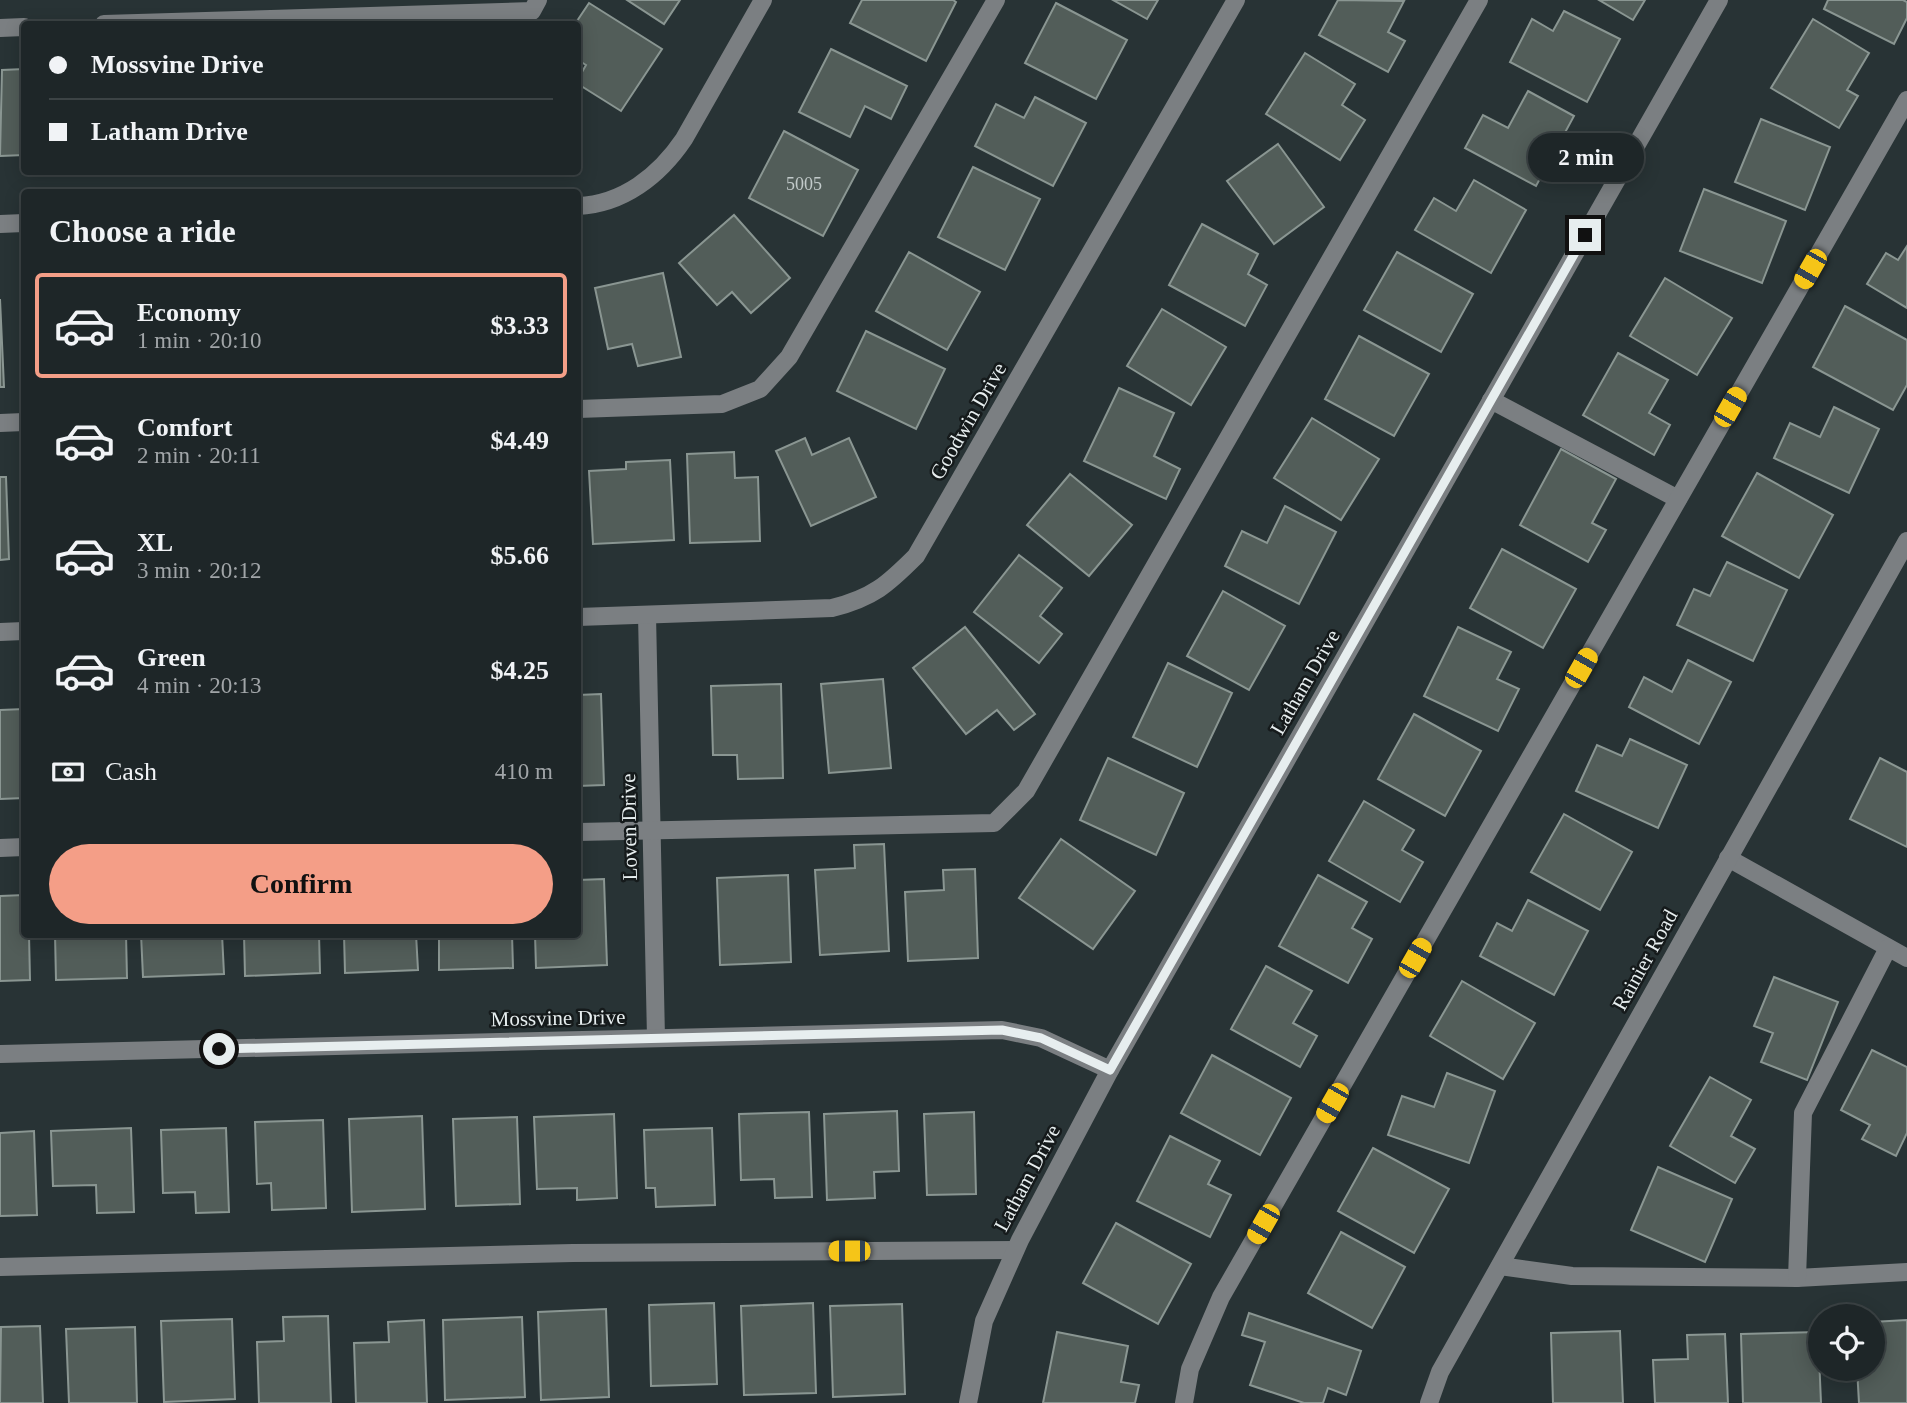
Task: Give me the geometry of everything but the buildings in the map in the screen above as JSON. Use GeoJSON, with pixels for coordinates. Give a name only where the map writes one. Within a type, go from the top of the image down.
{"type":"FeatureCollection","features":[{"type":"Feature","properties":{"kind":"street"},"geometry":{"type":"LineString","coordinates":[[203,21],[532,11],[538,0]]}},
{"type":"Feature","properties":{"kind":"street"},"geometry":{"type":"LineString","coordinates":[[581,206],[596,205],[636,188],[669,161],[764,0]]}},
{"type":"Feature","properties":{"kind":"street"},"geometry":{"type":"LineString","coordinates":[[581,408],[722,404],[760,388],[789,357],[996,0]]}},
{"type":"Feature","properties":{"kind":"street","name":"Goodwin Drive"},"geometry":{"type":"LineString","coordinates":[[581,617],[832,608],[851,603],[885,587],[916,556],[1236,0]]}},
{"type":"Feature","properties":{"kind":"street"},"geometry":{"type":"LineString","coordinates":[[581,832],[993,822],[1026,791],[1479,0]]}},
{"type":"Feature","properties":{"kind":"street","name":"Latham Drive"},"geometry":{"type":"LineString","coordinates":[[968,1403],[984,1321],[1015,1250],[1110,1070],[1719,0]]}},
{"type":"Feature","properties":{"kind":"street"},"geometry":{"type":"LineString","coordinates":[[0,28],[21,27]]}},
{"type":"Feature","properties":{"kind":"street"},"geometry":{"type":"LineString","coordinates":[[1184,1403],[1190,1369],[1221,1297],[1907,100]]}},
{"type":"Feature","properties":{"kind":"street"},"geometry":{"type":"LineString","coordinates":[[0,224],[21,223]]}},
{"type":"Feature","properties":{"kind":"street"},"geometry":{"type":"LineString","coordinates":[[1492,400],[1678,499]]}},
{"type":"Feature","properties":{"kind":"street"},"geometry":{"type":"LineString","coordinates":[[0,423],[21,422]]}},
{"type":"Feature","properties":{"kind":"street","name":"Rainier Road"},"geometry":{"type":"LineString","coordinates":[[1429,1403],[1440,1372],[1907,541]]}},
{"type":"Feature","properties":{"kind":"street","name":"Loven Drive"},"geometry":{"type":"LineString","coordinates":[[647,615],[656,1038]]}},
{"type":"Feature","properties":{"kind":"street"},"geometry":{"type":"LineString","coordinates":[[0,632],[21,631]]}},
{"type":"Feature","properties":{"kind":"street"},"geometry":{"type":"LineString","coordinates":[[0,848],[21,847]]}},
{"type":"Feature","properties":{"kind":"street"},"geometry":{"type":"LineString","coordinates":[[1728,858],[1907,958]]}},
{"type":"Feature","properties":{"kind":"street"},"geometry":{"type":"LineString","coordinates":[[1797,1278],[1803,1112],[1888,948]]}},
{"type":"Feature","properties":{"kind":"street","name":"Mossvine Drive"},"geometry":{"type":"LineString","coordinates":[[0,1054],[1002,1030],[1041,1038],[1110,1070]]}},
{"type":"Feature","properties":{"kind":"street"},"geometry":{"type":"LineString","coordinates":[[0,1266],[573,1253],[1015,1250]]}},
{"type":"Feature","properties":{"kind":"street"},"geometry":{"type":"LineString","coordinates":[[1500,1266],[1572,1276],[1797,1278],[1907,1272]]}},
{"type":"Feature","properties":{"kind":"route"},"geometry":{"type":"LineString","coordinates":[[219,1049],[1002,1030],[1041,1038],[1110,1070],[1585,235]]}}]}
